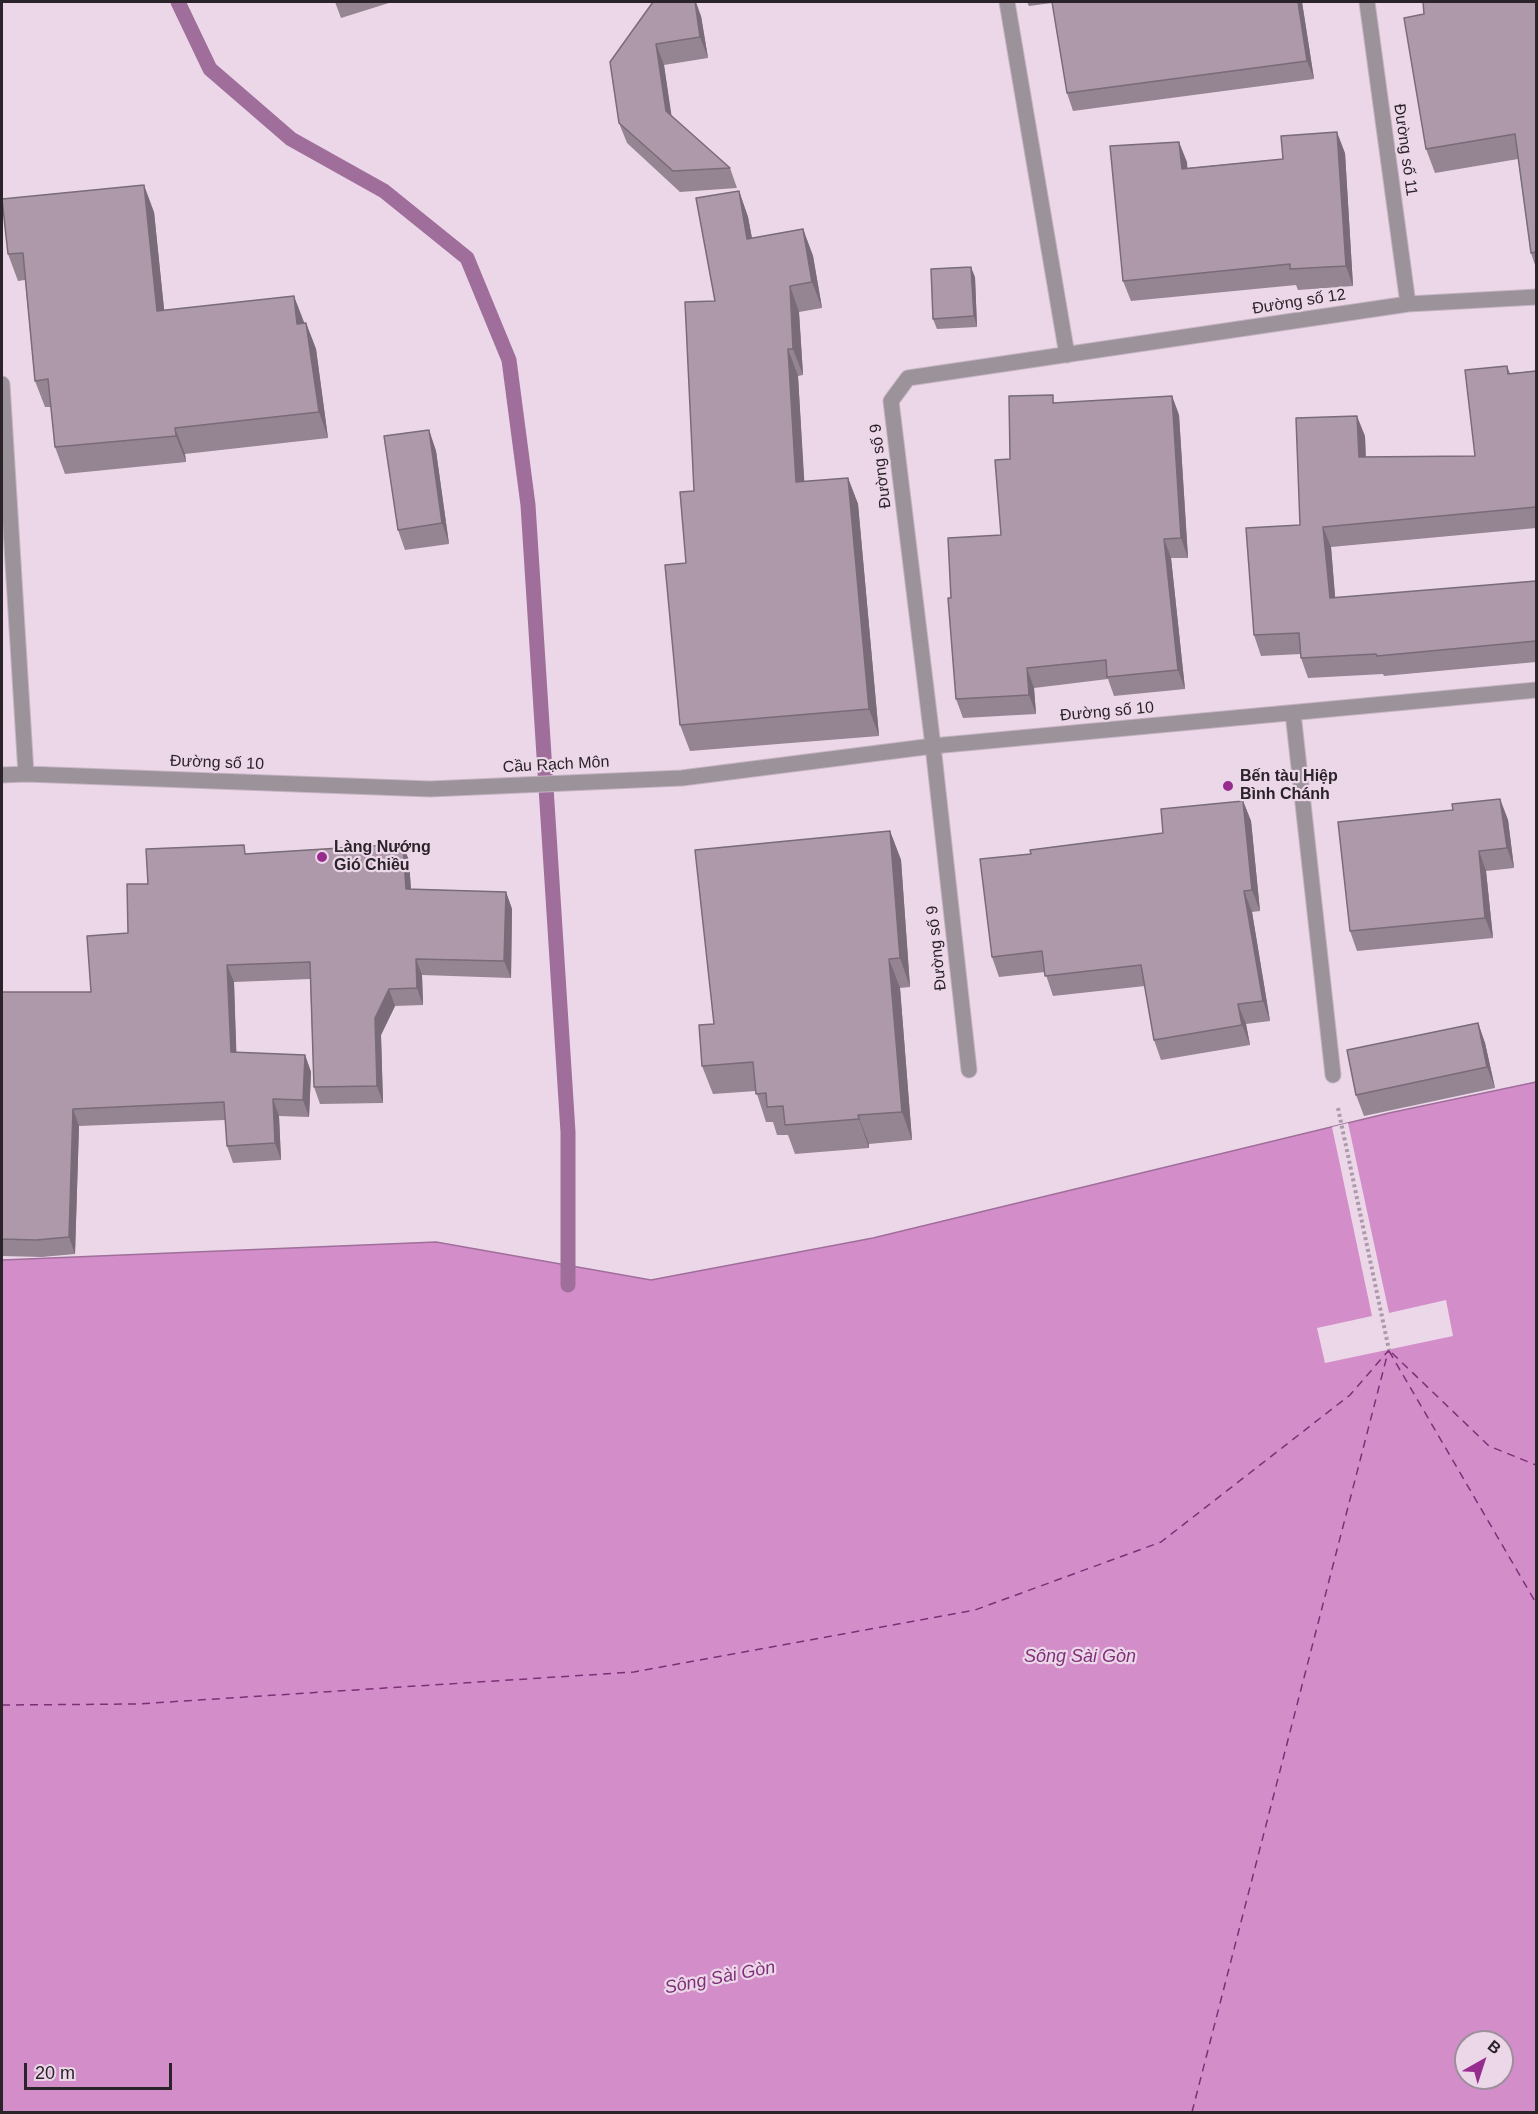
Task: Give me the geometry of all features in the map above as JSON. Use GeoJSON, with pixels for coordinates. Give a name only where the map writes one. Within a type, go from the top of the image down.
{"type":"FeatureCollection","features":[{"type":"Feature","properties":{"kind":"street"},"geometry":{"type":"LineString","coordinates":[[1007,2],[1067,355]]}},
{"type":"Feature","properties":{"kind":"street","name":"Đường số 11"},"geometry":{"type":"LineString","coordinates":[[1367,2],[1408,304]]}},
{"type":"Feature","properties":{"kind":"street","name":"Đường số 12"},"geometry":{"type":"LineString","coordinates":[[1067,355],[1408,304],[1536,297]]}},
{"type":"Feature","properties":{"kind":"street","name":"Đường số 9"},"geometry":{"type":"LineString","coordinates":[[969,1070],[933,746],[891,402],[908,378],[1067,355]]}},
{"type":"Feature","properties":{"kind":"street"},"geometry":{"type":"LineString","coordinates":[[2,384],[26,774]]}},
{"type":"Feature","properties":{"kind":"street","name":"Đường số 10"},"geometry":{"type":"LineString","coordinates":[[682,778],[933,746],[1536,690]]}},
{"type":"Feature","properties":{"kind":"street"},"geometry":{"type":"LineString","coordinates":[[1293,713],[1333,1075]]}},
{"type":"Feature","properties":{"kind":"street","name":"Đường số 10"},"geometry":{"type":"LineString","coordinates":[[2,775],[430,789]]}},
{"type":"Feature","properties":{"kind":"street","name":"Cầu Rạch Môn"},"geometry":{"type":"LineString","coordinates":[[430,789],[682,778]]}},
{"type":"Feature","properties":{"kind":"path"},"geometry":{"type":"LineString","coordinates":[[1333,1075],[1340,1125],[1389,1350]]}},
{"type":"Feature","properties":{"kind":"water","name":"Sông Sài Gòn"},"geometry":{"type":"Polygon","coordinates":[[[1536,1082],[1536,2112],[2,2112],[2,1260],[436,1242],[651,1280],[873,1238],[1389,1113],[1536,1082]]]}},
{"type":"Feature","properties":{"kind":"pier"},"geometry":{"type":"Polygon","coordinates":[[[1348,1123],[1389,1313],[1446,1300],[1453,1336],[1325,1363],[1317,1328],[1372,1316],[1332,1127],[1348,1123]]]}},
{"type":"Feature","properties":{"kind":"building"},"geometry":{"type":"Polygon","coordinates":[[[653,2],[695,2],[700,37],[656,44],[666,111],[730,168],[673,171],[619,123],[610,62],[653,2]]]}},
{"type":"Feature","properties":{"kind":"building"},"geometry":{"type":"Polygon","coordinates":[[[1052,2],[1298,2],[1307,61],[1067,93],[1052,2]]]}},
{"type":"Feature","properties":{"kind":"building"},"geometry":{"type":"Polygon","coordinates":[[[1423,2],[1536,2],[1536,252],[1531,253],[1515,134],[1426,149],[1404,18],[1424,14],[1423,2]]]}},
{"type":"Feature","properties":{"kind":"building"},"geometry":{"type":"Polygon","coordinates":[[[1337,132],[1346,266],[1290,269],[1290,264],[1123,281],[1110,146],[1179,142],[1182,169],[1283,159],[1281,136],[1337,132]]]}},
{"type":"Feature","properties":{"kind":"building"},"geometry":{"type":"Polygon","coordinates":[[[144,185],[157,311],[294,296],[297,324],[306,323],[319,412],[175,428],[176,436],[55,447],[48,379],[35,381],[23,253],[8,254],[2,199],[144,185]]]}},
{"type":"Feature","properties":{"kind":"building"},"geometry":{"type":"Polygon","coordinates":[[[739,191],[747,239],[803,229],[812,282],[790,286],[793,349],[788,349],[796,482],[848,478],[869,709],[680,725],[665,565],[686,563],[680,492],[694,491],[685,302],[715,301],[696,198],[739,191]]]}},
{"type":"Feature","properties":{"kind":"building"},"geometry":{"type":"Polygon","coordinates":[[[971,267],[974,316],[933,319],[931,269],[971,267]]]}},
{"type":"Feature","properties":{"kind":"building"},"geometry":{"type":"Polygon","coordinates":[[[1507,366],[1508,374],[1536,371],[1536,507],[1323,527],[1330,598],[1536,581],[1536,641],[1377,656],[1376,654],[1301,658],[1299,633],[1254,635],[1246,528],[1300,525],[1296,418],[1357,416],[1359,457],[1475,456],[1465,370],[1507,366]]]}},
{"type":"Feature","properties":{"kind":"building"},"geometry":{"type":"Polygon","coordinates":[[[1053,395],[1053,403],[1172,396],[1181,538],[1164,539],[1178,670],[1107,677],[1106,660],[1027,668],[1029,695],[956,699],[948,598],[951,598],[948,538],[1001,535],[995,460],[1010,459],[1009,396],[1053,395]]]}},
{"type":"Feature","properties":{"kind":"building"},"geometry":{"type":"Polygon","coordinates":[[[429,430],[442,523],[398,530],[384,436],[429,430]]]}},
{"type":"Feature","properties":{"kind":"building"},"geometry":{"type":"Polygon","coordinates":[[[1500,799],[1507,848],[1479,851],[1485,918],[1350,931],[1338,822],[1453,810],[1452,804],[1500,799]]]}},
{"type":"Feature","properties":{"kind":"building"},"geometry":{"type":"Polygon","coordinates":[[[1243,801],[1252,890],[1244,891],[1263,1001],[1238,1004],[1242,1025],[1154,1040],[1141,965],[1045,976],[1042,951],[992,957],[980,859],[1031,854],[1030,850],[1163,833],[1161,809],[1243,801]]]}},
{"type":"Feature","properties":{"kind":"building"},"geometry":{"type":"Polygon","coordinates":[[[890,831],[900,958],[889,959],[902,1112],[858,1115],[859,1119],[785,1125],[783,1106],[767,1107],[766,1093],[756,1094],[753,1062],[702,1066],[699,1025],[714,1024],[695,850],[890,831]]]}},
{"type":"Feature","properties":{"kind":"building"},"geometry":{"type":"Polygon","coordinates":[[[403,844],[406,889],[506,892],[504,961],[416,959],[417,988],[389,989],[375,1018],[377,1086],[314,1087],[310,962],[227,965],[231,1052],[305,1055],[303,1100],[273,1099],[275,1143],[227,1146],[224,1102],[73,1109],[69,1237],[36,1240],[2,1239],[2,992],[91,992],[87,936],[128,933],[127,884],[148,884],[146,849],[244,845],[245,854],[403,844]]]}},
{"type":"Feature","properties":{"kind":"building"},"geometry":{"type":"Polygon","coordinates":[[[1478,1023],[1487,1067],[1356,1095],[1347,1050],[1478,1023]]]}},
{"type":"Feature","properties":{"kind":"waterway"},"geometry":{"type":"LineString","coordinates":[[178,2],[210,69],[291,139],[384,191],[467,258],[509,360],[528,505],[568,1132],[568,1285]]}},
{"type":"Feature","properties":{"kind":"ferry route"},"geometry":{"type":"LineString","coordinates":[[2,1705],[137,1704],[634,1672],[975,1610],[1161,1542],[1350,1395],[1389,1350]]}},
{"type":"Feature","properties":{"kind":"ferry route"},"geometry":{"type":"LineString","coordinates":[[1389,1351],[1536,1603]]}},
{"type":"Feature","properties":{"kind":"ferry route"},"geometry":{"type":"LineString","coordinates":[[1192,2112],[1388,1352]]}},
{"type":"Feature","properties":{"kind":"ferry route"},"geometry":{"type":"LineString","coordinates":[[1392,1353],[1489,1446],[1536,1465]]}},
{"type":"Feature","properties":{"kind":"place","name":"Bến tàu Hiệp Bình Chánh"},"geometry":{"type":"Point","coordinates":[1228,786]}},
{"type":"Feature","properties":{"kind":"place","name":"Làng Nướng Gió Chiều"},"geometry":{"type":"Point","coordinates":[322,857]}}]}
